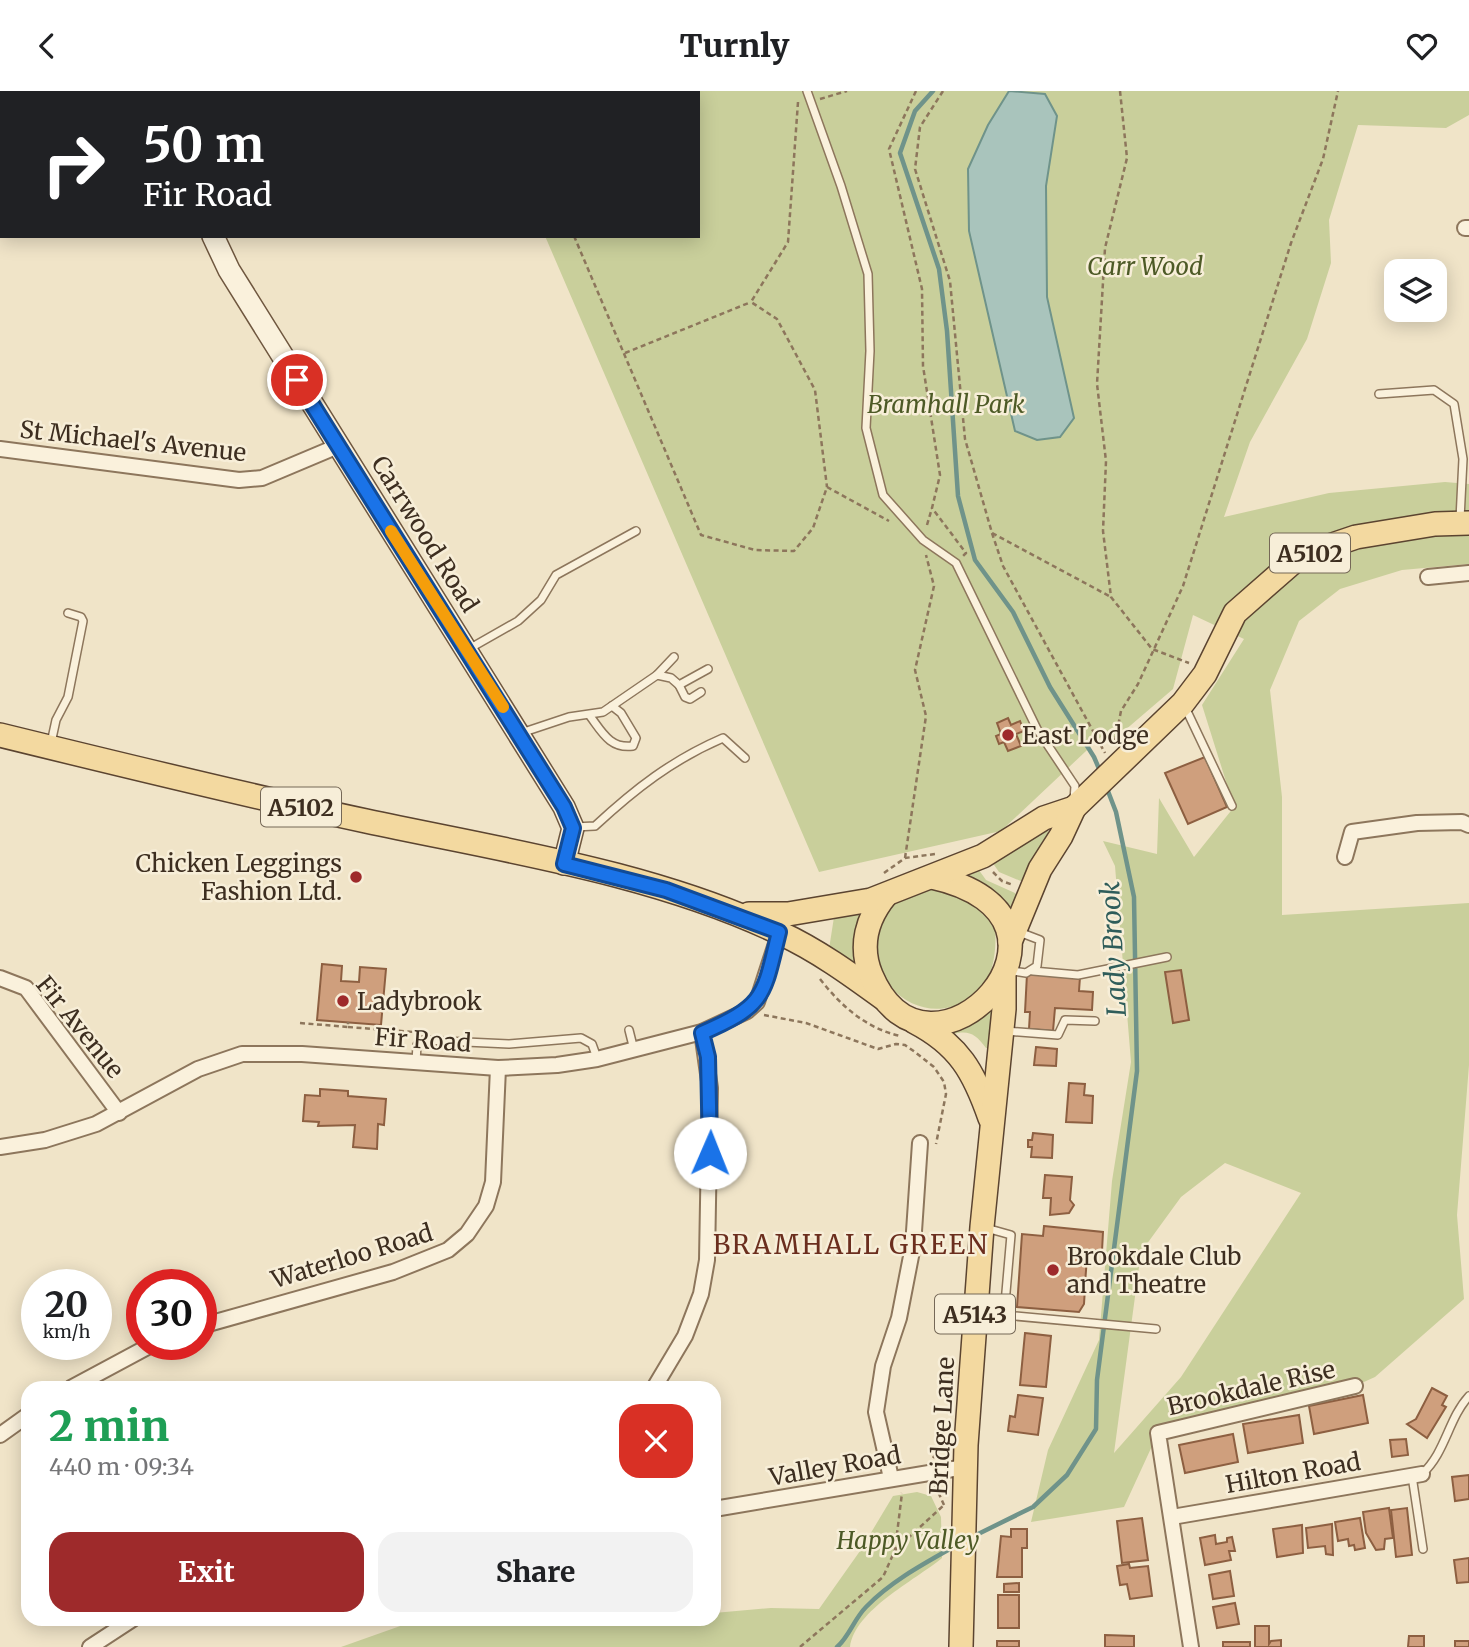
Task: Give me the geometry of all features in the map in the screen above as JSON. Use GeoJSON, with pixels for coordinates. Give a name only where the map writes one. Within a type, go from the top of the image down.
{"type":"FeatureCollection","features":[{"type":"Feature","properties":{"kind":"main road","name":"A5102"},"geometry":{"type":"LineString","coordinates":[[1012,936],[1030,892],[1079,802],[1113,765],[1183,703],[1205,673],[1235,613],[1300,556],[1356,537],[1435,524],[1464,523]]}},
{"type":"Feature","properties":{"kind":"main road","name":"A5102"},"geometry":{"type":"LineString","coordinates":[[0,735],[316,810],[564,864],[666,890],[733,914],[783,923],[824,910],[883,885]]}},
{"type":"Feature","properties":{"kind":"main road","name":"A5102"},"geometry":{"type":"LineString","coordinates":[[932,877],[983,856],[1044,818],[1079,802]]}},
{"type":"Feature","properties":{"kind":"main road"},"geometry":{"type":"LineString","coordinates":[[883,885],[932,877],[961,883],[981,894],[1012,936]]}},
{"type":"Feature","properties":{"kind":"main road","name":"A5143"},"geometry":{"type":"LineString","coordinates":[[883,885],[865,939],[867,962],[883,998],[905,1016]]}},
{"type":"Feature","properties":{"kind":"main road","name":"A5102"},"geometry":{"type":"LineString","coordinates":[[783,923],[819,953],[883,998]]}},
{"type":"Feature","properties":{"kind":"main road","name":"A5143"},"geometry":{"type":"LineString","coordinates":[[1005,973],[1012,936]]}},
{"type":"Feature","properties":{"kind":"main road"},"geometry":{"type":"LineString","coordinates":[[905,1016],[943,1021],[968,1015],[986,1001],[1005,973]]}},
{"type":"Feature","properties":{"kind":"main road","name":"Bridge Lane"},"geometry":{"type":"LineString","coordinates":[[961,1647],[965,1467],[982,1227],[1002,1031],[1005,973]]}},
{"type":"Feature","properties":{"kind":"main road","name":"Bridge Lane"},"geometry":{"type":"LineString","coordinates":[[905,1016],[937,1033],[971,1070],[992,1124]]}},
{"type":"Feature","properties":{"kind":"street","name":"Carrwood Road"},"geometry":{"type":"LineString","coordinates":[[214,238],[229,270],[520,734],[564,807],[573,828]]}},
{"type":"Feature","properties":{"kind":"street","name":"St Michael's Avenue"},"geometry":{"type":"LineString","coordinates":[[0,449],[239,480],[262,478],[338,446]]}},
{"type":"Feature","properties":{"kind":"street"},"geometry":{"type":"LineString","coordinates":[[1428,577],[1469,573]]}},
{"type":"Feature","properties":{"kind":"street"},"geometry":{"type":"LineString","coordinates":[[1345,857],[1352,832],[1417,823],[1462,822],[1469,825]]}},
{"type":"Feature","properties":{"kind":"street"},"geometry":{"type":"LineString","coordinates":[[564,864],[573,828]]}},
{"type":"Feature","properties":{"kind":"street"},"geometry":{"type":"LineString","coordinates":[[747,1011],[757,1002],[783,923]]}},
{"type":"Feature","properties":{"kind":"street","name":"Fir Avenue"},"geometry":{"type":"LineString","coordinates":[[0,978],[26,988],[119,1113]]}},
{"type":"Feature","properties":{"kind":"street","name":"Fir Road"},"geometry":{"type":"LineString","coordinates":[[0,1147],[70,1133],[119,1113],[198,1069],[242,1054],[302,1054],[498,1068],[557,1065],[597,1059],[702,1033],[747,1011]]}},
{"type":"Feature","properties":{"kind":"street"},"geometry":{"type":"LineString","coordinates":[[658,1381],[685,1336],[701,1294],[707,1260],[710,1088],[708,1057],[702,1033]]}},
{"type":"Feature","properties":{"kind":"street","name":"Waterloo Road"},"geometry":{"type":"LineString","coordinates":[[217,1322],[393,1272],[448,1250],[467,1234],[486,1206],[494,1182],[498,1068]]}},
{"type":"Feature","properties":{"kind":"street"},"geometry":{"type":"LineString","coordinates":[[891,1478],[876,1412],[883,1366],[899,1318],[913,1245],[920,1143]]}},
{"type":"Feature","properties":{"kind":"street"},"geometry":{"type":"LineString","coordinates":[[84,1381],[126,1358]]}},
{"type":"Feature","properties":{"kind":"street","name":"Brookdale Rise"},"geometry":{"type":"LineString","coordinates":[[1172,1517],[1158,1433],[1355,1386]]}},
{"type":"Feature","properties":{"kind":"street"},"geometry":{"type":"LineString","coordinates":[[0,1434],[21,1420]]}},
{"type":"Feature","properties":{"kind":"street","name":"Valley Road"},"geometry":{"type":"LineString","coordinates":[[721,1508],[965,1467]]}},
{"type":"Feature","properties":{"kind":"street","name":"Hilton Road"},"geometry":{"type":"LineString","coordinates":[[1172,1517],[1417,1475]]}},
{"type":"Feature","properties":{"kind":"street"},"geometry":{"type":"LineString","coordinates":[[1172,1517],[1191,1647]]}},
{"type":"Feature","properties":{"kind":"street"},"geometry":{"type":"LineString","coordinates":[[90,1647],[122,1626]]}},
{"type":"Feature","properties":{"kind":"lane"},"geometry":{"type":"LineString","coordinates":[[807,91],[841,186],[868,274],[870,351],[866,428],[883,495],[923,540],[956,563],[1037,729],[1075,786],[1079,802]]}},
{"type":"Feature","properties":{"kind":"lane"},"geometry":{"type":"LineString","coordinates":[[1379,394],[1434,390],[1454,404],[1463,459],[1464,523]]}},
{"type":"Feature","properties":{"kind":"lane"},"geometry":{"type":"LineString","coordinates":[[467,650],[518,621],[541,600],[556,575],[636,531]]}},
{"type":"Feature","properties":{"kind":"lane"},"geometry":{"type":"LineString","coordinates":[[50,747],[56,720],[68,697],[83,621],[81,617],[68,613]]}},
{"type":"Feature","properties":{"kind":"lane"},"geometry":{"type":"LineString","coordinates":[[520,734],[560,719],[590,716],[612,706],[657,675],[674,657]]}},
{"type":"Feature","properties":{"kind":"lane"},"geometry":{"type":"LineString","coordinates":[[679,685],[708,669]]}},
{"type":"Feature","properties":{"kind":"lane"},"geometry":{"type":"LineString","coordinates":[[657,675],[671,678],[679,685],[685,697],[690,699],[701,692]]}},
{"type":"Feature","properties":{"kind":"lane"},"geometry":{"type":"LineString","coordinates":[[1183,703],[1232,806]]}},
{"type":"Feature","properties":{"kind":"lane"},"geometry":{"type":"LineString","coordinates":[[590,716],[609,742],[624,748],[633,747],[636,738],[621,713],[612,706]]}},
{"type":"Feature","properties":{"kind":"lane"},"geometry":{"type":"LineString","coordinates":[[573,828],[595,826],[639,785],[699,748],[723,739],[745,758]]}},
{"type":"Feature","properties":{"kind":"lane"},"geometry":{"type":"LineString","coordinates":[[1012,936],[1040,940],[1037,966],[1033,971]]}},
{"type":"Feature","properties":{"kind":"lane"},"geometry":{"type":"LineString","coordinates":[[1005,973],[1033,971],[1078,975],[1167,957]]}},
{"type":"Feature","properties":{"kind":"lane"},"geometry":{"type":"LineString","coordinates":[[1002,1031],[1058,1035],[1065,1020],[1095,1021]]}},
{"type":"Feature","properties":{"kind":"lane"},"geometry":{"type":"LineString","coordinates":[[629,1030],[634,1050]]}},
{"type":"Feature","properties":{"kind":"lane"},"geometry":{"type":"LineString","coordinates":[[415,1063],[417,1045],[423,1040],[509,1044],[581,1038],[592,1044],[597,1059]]}},
{"type":"Feature","properties":{"kind":"lane"},"geometry":{"type":"LineString","coordinates":[[982,1227],[1011,1235],[1004,1315]]}},
{"type":"Feature","properties":{"kind":"lane"},"geometry":{"type":"LineString","coordinates":[[975,1314],[1098,1322],[1156,1329]]}},
{"type":"Feature","properties":{"kind":"lane"},"geometry":{"type":"LineString","coordinates":[[1423,1549],[1417,1475],[1444,1447],[1462,1404],[1469,1396]]}},
{"type":"Feature","properties":{"kind":"path"},"geometry":{"type":"LineString","coordinates":[[811,102],[847,91]]}},
{"type":"Feature","properties":{"kind":"path"},"geometry":{"type":"LineString","coordinates":[[883,885],[905,857],[926,716],[915,670],[934,586],[923,540],[940,475],[923,366],[922,289],[889,149],[916,91]]}},
{"type":"Feature","properties":{"kind":"path"},"geometry":{"type":"LineString","coordinates":[[943,91],[920,127],[915,169],[950,281],[965,439],[1003,566],[1078,701],[1101,749],[1113,765]]}},
{"type":"Feature","properties":{"kind":"path"},"geometry":{"type":"LineString","coordinates":[[1111,597],[1103,531],[1105,461],[1097,384],[1105,248],[1127,158],[1120,91]]}},
{"type":"Feature","properties":{"kind":"path"},"geometry":{"type":"LineString","coordinates":[[1113,765],[1121,711],[1138,684],[1183,586],[1291,243],[1323,159],[1338,91]]}},
{"type":"Feature","properties":{"kind":"path"},"geometry":{"type":"LineString","coordinates":[[624,354],[751,302],[789,242],[798,95]]}},
{"type":"Feature","properties":{"kind":"path"},"geometry":{"type":"LineString","coordinates":[[575,238],[701,534],[755,550],[794,551],[813,528],[827,487],[815,390],[777,319],[751,302]]}},
{"type":"Feature","properties":{"kind":"path"},"geometry":{"type":"LineString","coordinates":[[827,487],[923,540]]}},
{"type":"Feature","properties":{"kind":"path"},"geometry":{"type":"LineString","coordinates":[[932,508],[966,553],[956,563]]}},
{"type":"Feature","properties":{"kind":"path"},"geometry":{"type":"LineString","coordinates":[[992,533],[1111,597],[1152,649],[1174,655],[1205,673]]}},
{"type":"Feature","properties":{"kind":"path"},"geometry":{"type":"LineString","coordinates":[[905,857],[930,852],[943,857]]}},
{"type":"Feature","properties":{"kind":"path"},"geometry":{"type":"LineString","coordinates":[[983,856],[998,878],[1030,892]]}},
{"type":"Feature","properties":{"kind":"path"},"geometry":{"type":"LineString","coordinates":[[816,974],[837,1001],[876,1031],[903,1037],[926,1053]]}},
{"type":"Feature","properties":{"kind":"path"},"geometry":{"type":"LineString","coordinates":[[747,1011],[806,1023],[878,1049],[905,1045],[917,1053],[940,1074],[946,1094],[937,1144],[920,1143]]}},
{"type":"Feature","properties":{"kind":"path"},"geometry":{"type":"LineString","coordinates":[[300,1023],[348,1024],[414,1032]]}},
{"type":"Feature","properties":{"kind":"path"},"geometry":{"type":"LineString","coordinates":[[917,1053],[920,1048]]}},
{"type":"Feature","properties":{"kind":"path"},"geometry":{"type":"LineString","coordinates":[[933,1479],[944,1505]]}},
{"type":"Feature","properties":{"kind":"path"},"geometry":{"type":"LineString","coordinates":[[800,1647],[883,1577],[895,1550],[902,1494]]}},
{"type":"Feature","properties":{"kind":"path"},"geometry":{"type":"LineString","coordinates":[[895,1550],[933,1514]]}},
{"type":"Feature","properties":{"kind":"green space","name":"Bramhall Park"},"geometry":{"type":"Polygon","coordinates":[[[700,91],[1469,91],[1469,115],[1446,128],[1358,125],[1329,220],[1331,263],[1307,339],[1250,442],[1224,517],[1329,493],[1445,482],[1469,484],[1469,564],[1402,570],[1340,589],[1299,621],[1270,690],[1282,797],[1282,915],[1469,903],[1469,1065],[1457,1215],[1464,1299],[1375,1377],[1355,1386],[1158,1433],[1124,1507],[1031,1522],[1048,1450],[1099,1340],[1112,1181],[1131,1062],[1115,866],[1103,841],[1157,854],[1159,798],[1194,857],[1234,807],[1202,705],[1244,639],[1193,615],[1173,689],[1117,737],[1102,736],[1001,831],[819,872],[546,238],[700,238],[700,91]],[[1225,1163],[1181,1197],[1141,1252],[1114,1453],[1181,1377],[1301,1193],[1225,1163]]]}},
{"type":"Feature","properties":{"kind":"green space"},"geometry":{"type":"Polygon","coordinates":[[[1043,826],[1052,836],[1023,882],[999,872],[992,862],[1043,826]]]}},
{"type":"Feature","properties":{"kind":"green space"},"geometry":{"type":"Polygon","coordinates":[[[976,866],[986,880],[1015,893],[1018,897],[1008,915],[992,890],[967,874],[976,866]]]}},
{"type":"Feature","properties":{"kind":"green space"},"geometry":{"type":"Polygon","coordinates":[[[958,887],[995,924],[992,967],[983,986],[968,1000],[941,1009],[916,1005],[895,992],[880,972],[874,949],[877,926],[892,905],[921,889],[958,887]]]}},
{"type":"Feature","properties":{"kind":"green space"},"geometry":{"type":"Polygon","coordinates":[[[860,913],[859,970],[829,949],[834,917],[860,913]]]}},
{"type":"Feature","properties":{"kind":"green space"},"geometry":{"type":"Polygon","coordinates":[[[991,1007],[991,1048],[986,1048],[971,1034],[952,1034],[948,1030],[991,1007]]]}},
{"type":"Feature","properties":{"kind":"green space","name":"Happy Valley"},"geometry":{"type":"Polygon","coordinates":[[[917,1492],[931,1496],[941,1517],[942,1558],[874,1609],[854,1633],[850,1647],[341,1647],[400,1626],[721,1626],[721,1612],[771,1608],[819,1609],[860,1551],[893,1496],[917,1492]]]}},
{"type":"Feature","properties":{"kind":"water"},"geometry":{"type":"Polygon","coordinates":[[[1009,91],[1045,94],[1057,116],[1046,186],[1047,297],[1074,418],[1060,437],[1037,440],[1015,431],[969,231],[968,169],[988,125],[1009,91]]]}},
{"type":"Feature","properties":{"kind":"building","name":"East Lodge"},"geometry":{"type":"Polygon","coordinates":[[[1008,718],[1011,725],[1020,721],[1024,731],[1016,734],[1021,746],[1008,751],[1004,742],[999,744],[996,736],[1001,734],[997,723],[1008,718]]]}},
{"type":"Feature","properties":{"kind":"building"},"geometry":{"type":"Polygon","coordinates":[[[1205,757],[1227,807],[1188,824],[1165,773],[1205,757]]]}},
{"type":"Feature","properties":{"kind":"building"},"geometry":{"type":"Polygon","coordinates":[[[322,964],[342,966],[341,981],[359,982],[360,967],[386,969],[381,1025],[317,1020],[322,964]]]}},
{"type":"Feature","properties":{"kind":"building"},"geometry":{"type":"Polygon","coordinates":[[[1181,970],[1189,1020],[1173,1023],[1165,972],[1181,970]]]}},
{"type":"Feature","properties":{"kind":"building"},"geometry":{"type":"Polygon","coordinates":[[[1027,974],[1080,977],[1079,991],[1093,992],[1092,1010],[1055,1008],[1053,1031],[1029,1029],[1030,1012],[1025,1012],[1027,974]]]}},
{"type":"Feature","properties":{"kind":"building"},"geometry":{"type":"Polygon","coordinates":[[[1036,1047],[1057,1049],[1056,1066],[1034,1065],[1036,1047]]]}},
{"type":"Feature","properties":{"kind":"building"},"geometry":{"type":"Polygon","coordinates":[[[1069,1083],[1085,1084],[1084,1095],[1093,1096],[1092,1123],[1066,1122],[1069,1083]]]}},
{"type":"Feature","properties":{"kind":"building"},"geometry":{"type":"Polygon","coordinates":[[[320,1089],[348,1091],[348,1096],[386,1099],[384,1125],[378,1124],[377,1149],[353,1147],[355,1125],[318,1126],[319,1122],[303,1121],[305,1095],[320,1096],[320,1089]]]}},
{"type":"Feature","properties":{"kind":"building"},"geometry":{"type":"Polygon","coordinates":[[[1033,1133],[1053,1135],[1052,1158],[1031,1157],[1032,1147],[1028,1147],[1028,1140],[1032,1140],[1033,1133]]]}},
{"type":"Feature","properties":{"kind":"building"},"geometry":{"type":"Polygon","coordinates":[[[1045,1175],[1072,1177],[1070,1200],[1074,1205],[1069,1213],[1050,1215],[1051,1198],[1043,1198],[1045,1175]]]}},
{"type":"Feature","properties":{"kind":"building","name":"Brookdale Club and Theatre"},"geometry":{"type":"Polygon","coordinates":[[[1044,1226],[1103,1232],[1102,1251],[1074,1249],[1073,1256],[1087,1257],[1085,1284],[1070,1283],[1070,1291],[1085,1288],[1084,1304],[1079,1312],[1017,1307],[1022,1234],[1043,1236],[1044,1226]]]}},
{"type":"Feature","properties":{"kind":"building"},"geometry":{"type":"Polygon","coordinates":[[[1025,1333],[1051,1336],[1046,1387],[1020,1385],[1025,1333]]]}},
{"type":"Feature","properties":{"kind":"building"},"geometry":{"type":"Polygon","coordinates":[[[1432,1388],[1447,1396],[1442,1405],[1446,1407],[1427,1438],[1407,1424],[1416,1419],[1432,1388]]]}},
{"type":"Feature","properties":{"kind":"building"},"geometry":{"type":"Polygon","coordinates":[[[1018,1395],[1043,1398],[1038,1435],[1008,1431],[1010,1416],[1015,1417],[1018,1395]]]}},
{"type":"Feature","properties":{"kind":"building"},"geometry":{"type":"Polygon","coordinates":[[[1363,1395],[1368,1423],[1314,1434],[1309,1406],[1363,1395]]]}},
{"type":"Feature","properties":{"kind":"building"},"geometry":{"type":"Polygon","coordinates":[[[1299,1415],[1303,1443],[1248,1453],[1243,1424],[1299,1415]]]}},
{"type":"Feature","properties":{"kind":"building"},"geometry":{"type":"Polygon","coordinates":[[[1233,1434],[1238,1462],[1185,1473],[1179,1445],[1233,1434]]]}},
{"type":"Feature","properties":{"kind":"building"},"geometry":{"type":"Polygon","coordinates":[[[1406,1439],[1408,1455],[1392,1457],[1390,1440],[1406,1439]]]}},
{"type":"Feature","properties":{"kind":"building"},"geometry":{"type":"Polygon","coordinates":[[[1469,1475],[1469,1499],[1455,1501],[1452,1477],[1469,1475]]]}},
{"type":"Feature","properties":{"kind":"building"},"geometry":{"type":"Polygon","coordinates":[[[1389,1508],[1393,1538],[1385,1539],[1384,1549],[1376,1550],[1366,1533],[1363,1512],[1389,1508]]]}},
{"type":"Feature","properties":{"kind":"building"},"geometry":{"type":"Polygon","coordinates":[[[1407,1508],[1412,1555],[1396,1557],[1391,1510],[1407,1508]]]}},
{"type":"Feature","properties":{"kind":"building"},"geometry":{"type":"Polygon","coordinates":[[[1142,1518],[1148,1560],[1122,1563],[1117,1521],[1142,1518]]]}},
{"type":"Feature","properties":{"kind":"building"},"geometry":{"type":"Polygon","coordinates":[[[1360,1518],[1365,1548],[1355,1550],[1354,1545],[1349,1546],[1348,1539],[1338,1541],[1335,1522],[1360,1518]]]}},
{"type":"Feature","properties":{"kind":"building"},"geometry":{"type":"Polygon","coordinates":[[[1332,1524],[1333,1555],[1326,1554],[1325,1546],[1308,1548],[1306,1528],[1332,1524]]]}},
{"type":"Feature","properties":{"kind":"building"},"geometry":{"type":"Polygon","coordinates":[[[1302,1525],[1303,1553],[1277,1557],[1273,1529],[1302,1525]]]}},
{"type":"Feature","properties":{"kind":"building"},"geometry":{"type":"Polygon","coordinates":[[[1011,1529],[1027,1529],[1027,1548],[1022,1548],[1022,1577],[997,1577],[1001,1536],[1011,1537],[1011,1529]]]}},
{"type":"Feature","properties":{"kind":"building"},"geometry":{"type":"Polygon","coordinates":[[[1215,1535],[1216,1544],[1227,1542],[1227,1538],[1232,1537],[1235,1551],[1229,1551],[1231,1560],[1205,1565],[1200,1538],[1215,1535]]]}},
{"type":"Feature","properties":{"kind":"building"},"geometry":{"type":"Polygon","coordinates":[[[1469,1558],[1469,1582],[1457,1583],[1454,1560],[1469,1558]]]}},
{"type":"Feature","properties":{"kind":"building"},"geometry":{"type":"Polygon","coordinates":[[[1129,1564],[1130,1568],[1148,1566],[1152,1596],[1130,1599],[1127,1584],[1120,1585],[1117,1566],[1129,1564]]]}},
{"type":"Feature","properties":{"kind":"building"},"geometry":{"type":"Polygon","coordinates":[[[1230,1571],[1234,1596],[1213,1599],[1209,1575],[1230,1571]]]}},
{"type":"Feature","properties":{"kind":"building"},"geometry":{"type":"Polygon","coordinates":[[[1019,1583],[1019,1592],[1004,1592],[1004,1584],[1019,1583]]]}},
{"type":"Feature","properties":{"kind":"building"},"geometry":{"type":"Polygon","coordinates":[[[998,1595],[1019,1595],[1019,1628],[998,1628],[998,1595]]]}},
{"type":"Feature","properties":{"kind":"building"},"geometry":{"type":"Polygon","coordinates":[[[1235,1603],[1239,1624],[1217,1628],[1213,1607],[1235,1603]]]}},
{"type":"Feature","properties":{"kind":"building"},"geometry":{"type":"Polygon","coordinates":[[[1255,1626],[1269,1626],[1269,1644],[1271,1641],[1281,1640],[1281,1647],[1255,1647],[1255,1626]]]}},
{"type":"Feature","properties":{"kind":"building"},"geometry":{"type":"Polygon","coordinates":[[[1105,1635],[1134,1636],[1134,1647],[1105,1647],[1105,1635]]]}},
{"type":"Feature","properties":{"kind":"building"},"geometry":{"type":"Polygon","coordinates":[[[1409,1636],[1424,1636],[1424,1647],[1408,1647],[1409,1636]]]}},
{"type":"Feature","properties":{"kind":"building"},"geometry":{"type":"Polygon","coordinates":[[[997,1641],[1019,1641],[1019,1647],[997,1647],[997,1641]]]}},
{"type":"Feature","properties":{"kind":"building"},"geometry":{"type":"Polygon","coordinates":[[[1455,1641],[1469,1641],[1469,1647],[1455,1647],[1455,1641]]]}},
{"type":"Feature","properties":{"kind":"building"},"geometry":{"type":"Polygon","coordinates":[[[1223,1642],[1250,1642],[1250,1647],[1223,1647],[1223,1642]]]}},
{"type":"Feature","properties":{"kind":"waterway","name":"Lady Brook"},"geometry":{"type":"LineString","coordinates":[[933,91],[915,111],[900,153],[939,269],[947,331],[958,496],[975,560],[1013,612],[1050,687],[1100,771]]}},
{"type":"Feature","properties":{"kind":"waterway","name":"Lady Brook"},"geometry":{"type":"LineString","coordinates":[[970,1538],[1033,1507],[1067,1475],[1096,1429],[1097,1380],[1137,1071],[1134,897],[1116,812],[1106,786]]}},
{"type":"Feature","properties":{"kind":"waterway","name":"Lady Brook"},"geometry":{"type":"LineString","coordinates":[[837,1647],[862,1612],[886,1589],[957,1545]]}},
{"type":"Feature","properties":{"kind":"slow traffic"},"geometry":{"type":"LineString","coordinates":[[391,531],[503,707]]}},
{"type":"Feature","properties":{"kind":"place","name":"East Lodge"},"geometry":{"type":"Point","coordinates":[1008,735]}},
{"type":"Feature","properties":{"kind":"place","name":"Chicken Leggings Fashion Ltd."},"geometry":{"type":"Point","coordinates":[356,877]}},
{"type":"Feature","properties":{"kind":"place","name":"Ladybrook"},"geometry":{"type":"Point","coordinates":[343,1001]}},
{"type":"Feature","properties":{"kind":"place","name":"Brookdale Club and Theatre"},"geometry":{"type":"Point","coordinates":[1053,1270]}},
{"type":"Feature","properties":{"kind":"district","name":"BRAMHALL GREEN"},"geometry":{"type":"Point","coordinates":[851,1244]}},
{"type":"Feature","properties":{"kind":"route"},"geometry":{"type":"LineString","coordinates":[[297,380],[564,807],[573,828],[564,864],[666,890],[779,932],[757,1002],[728,1022],[702,1033],[708,1057],[710,1153]]}},
{"type":"Feature","properties":{"kind":"park label","name":"Carr Wood"},"geometry":{"type":"Point","coordinates":[1145,266]}}]}
